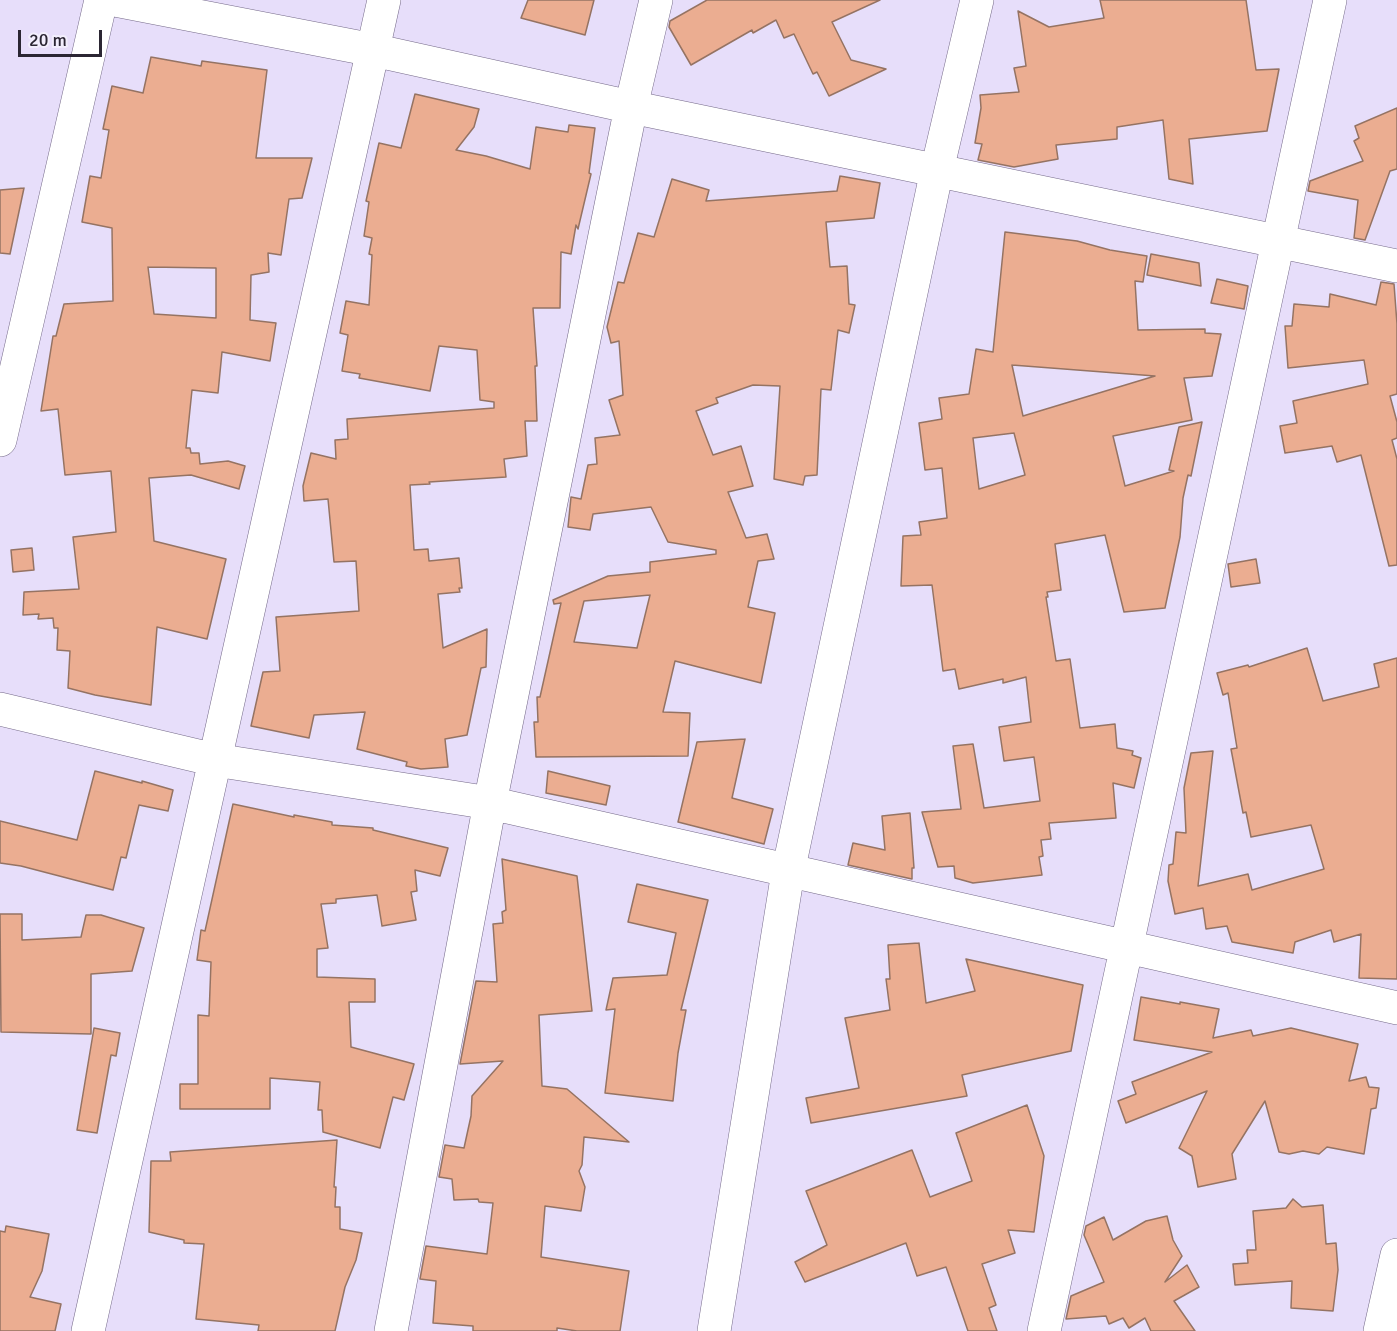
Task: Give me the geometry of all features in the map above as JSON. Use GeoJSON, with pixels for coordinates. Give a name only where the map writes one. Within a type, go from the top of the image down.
{"type":"FeatureCollection","features":[{"type":"Feature","properties":{"kind":"street"},"geometry":{"type":"LineString","coordinates":[[0,440],[101,0]]}},
{"type":"Feature","properties":{"kind":"street"},"geometry":{"type":"LineString","coordinates":[[115,0],[373,50],[1397,266]]}},
{"type":"Feature","properties":{"kind":"street"},"geometry":{"type":"LineString","coordinates":[[88,1331],[384,0]]}},
{"type":"Feature","properties":{"kind":"street"},"geometry":{"type":"LineString","coordinates":[[391,1331],[490,803],[631,106],[656,0]]}},
{"type":"Feature","properties":{"kind":"street"},"geometry":{"type":"LineString","coordinates":[[714,1331],[788,872],[937,170],[977,0]]}},
{"type":"Feature","properties":{"kind":"street"},"geometry":{"type":"LineString","coordinates":[[1044,1331],[1330,0]]}},
{"type":"Feature","properties":{"kind":"street"},"geometry":{"type":"LineString","coordinates":[[0,710],[214,760],[490,803],[1397,1008]]}},
{"type":"Feature","properties":{"kind":"street"},"geometry":{"type":"LineString","coordinates":[[1380,1331],[1397,1255]]}},
{"type":"Feature","properties":{"kind":"building"},"geometry":{"type":"Polygon","coordinates":[[[528,0],[594,0],[585,35],[521,18],[528,0]]]}},
{"type":"Feature","properties":{"kind":"building"},"geometry":{"type":"Polygon","coordinates":[[[707,0],[880,0],[832,22],[851,60],[886,69],[829,96],[817,72],[813,74],[794,34],[784,38],[776,20],[753,33],[752,30],[691,65],[669,27],[670,21],[707,0]]]}},
{"type":"Feature","properties":{"kind":"building"},"geometry":{"type":"Polygon","coordinates":[[[1100,0],[1246,0],[1256,70],[1279,69],[1267,131],[1189,139],[1193,184],[1169,179],[1163,120],[1117,127],[1117,139],[1056,145],[1058,159],[1014,167],[978,160],[982,144],[975,143],[981,108],[980,95],[1019,92],[1014,68],[1026,66],[1018,11],[1049,27],[1104,18],[1100,0]]]}},
{"type":"Feature","properties":{"kind":"building"},"geometry":{"type":"Polygon","coordinates":[[[151,57],[201,66],[202,61],[267,70],[256,158],[312,158],[302,198],[289,199],[281,255],[268,253],[269,272],[251,275],[250,320],[276,323],[270,361],[222,352],[218,393],[192,390],[186,448],[190,448],[191,453],[199,453],[200,464],[228,461],[245,466],[239,489],[191,475],[149,478],[154,541],[226,559],[207,639],[157,627],[151,705],[68,688],[70,651],[57,650],[58,628],[54,628],[53,618],[38,619],[39,614],[23,615],[24,592],[79,589],[73,537],[116,532],[111,471],[65,475],[58,409],[41,411],[53,336],[56,336],[64,304],[113,301],[112,228],[82,222],[90,176],[101,178],[109,130],[103,129],[112,86],[143,93],[151,57]],[[148,267],[154,314],[216,318],[216,268],[148,267]]]}},
{"type":"Feature","properties":{"kind":"building"},"geometry":{"type":"Polygon","coordinates":[[[415,94],[479,109],[474,127],[456,150],[530,169],[536,127],[568,132],[569,125],[595,128],[589,173],[591,174],[578,229],[576,225],[571,254],[561,252],[560,308],[533,308],[537,366],[535,366],[537,421],[525,421],[527,456],[504,459],[506,477],[410,485],[414,550],[428,549],[429,561],[459,558],[462,588],[459,588],[460,592],[438,594],[443,648],[487,629],[486,667],[481,668],[467,735],[445,739],[448,767],[421,769],[406,766],[407,762],[357,749],[365,712],[314,715],[309,738],[251,726],[263,672],[280,671],[276,617],[359,611],[356,561],[334,562],[328,499],[304,501],[303,486],[311,453],[336,459],[335,440],[348,439],[347,419],[494,408],[494,402],[480,400],[477,350],[439,346],[430,391],[359,378],[360,374],[342,371],[348,335],[340,333],[346,301],[369,305],[372,255],[369,254],[372,238],[364,236],[369,202],[366,201],[379,143],[401,148],[415,94]]]}},
{"type":"Feature","properties":{"kind":"building"},"geometry":{"type":"Polygon","coordinates":[[[1397,108],[1397,169],[1390,171],[1365,240],[1354,238],[1358,200],[1308,191],[1310,181],[1363,161],[1354,141],[1359,138],[1355,126],[1397,108]]]}},
{"type":"Feature","properties":{"kind":"building"},"geometry":{"type":"Polygon","coordinates":[[[840,176],[880,183],[874,218],[826,222],[830,267],[847,266],[849,304],[855,305],[849,333],[838,330],[831,390],[821,389],[817,475],[805,476],[803,485],[774,479],[780,386],[753,385],[716,398],[718,403],[696,411],[713,455],[741,446],[753,486],[728,492],[746,538],[767,534],[774,559],[758,561],[748,607],[775,613],[761,683],[675,661],[663,712],[690,713],[688,756],[536,757],[534,722],[538,722],[537,697],[540,697],[561,603],[554,604],[553,600],[608,576],[650,572],[650,562],[716,554],[716,550],[668,542],[651,507],[593,514],[590,530],[568,527],[571,497],[581,499],[588,465],[597,464],[595,438],[620,435],[609,400],[623,395],[619,341],[611,343],[607,327],[618,282],[624,283],[638,233],[654,237],[672,179],[709,190],[706,201],[837,191],[840,176]],[[650,595],[584,601],[574,642],[637,648],[650,595]]]}},
{"type":"Feature","properties":{"kind":"building"},"geometry":{"type":"Polygon","coordinates":[[[24,188],[10,254],[0,253],[0,190],[24,188]]]}},
{"type":"Feature","properties":{"kind":"building"},"geometry":{"type":"Polygon","coordinates":[[[1005,232],[1077,241],[1110,250],[1147,256],[1143,282],[1135,281],[1138,330],[1205,329],[1205,333],[1221,334],[1212,376],[1184,378],[1192,420],[1113,436],[1125,486],[1174,471],[1169,470],[1179,427],[1202,422],[1191,476],[1188,475],[1183,498],[1180,537],[1165,608],[1124,612],[1105,535],[1055,544],[1061,590],[1047,592],[1048,597],[1046,597],[1056,661],[1070,659],[1080,728],[1115,724],[1117,748],[1133,751],[1132,755],[1141,758],[1134,788],[1113,783],[1116,818],[1049,823],[1051,839],[1041,840],[1043,856],[1039,857],[1042,875],[973,883],[955,878],[954,866],[938,867],[922,812],[961,809],[953,746],[973,744],[984,808],[1040,801],[1034,757],[1004,761],[999,727],[1031,722],[1026,677],[1003,683],[1003,679],[959,689],[955,669],[943,671],[932,585],[901,586],[903,536],[921,535],[919,522],[947,518],[942,468],[925,470],[919,423],[942,419],[939,398],[969,394],[976,349],[993,352],[1005,232]],[[1012,365],[1023,416],[1155,376],[1012,365]],[[1014,433],[973,438],[979,489],[1025,475],[1014,433]]]}},
{"type":"Feature","properties":{"kind":"building"},"geometry":{"type":"Polygon","coordinates":[[[1151,254],[1199,263],[1201,286],[1147,275],[1151,254]]]}},
{"type":"Feature","properties":{"kind":"building"},"geometry":{"type":"Polygon","coordinates":[[[1217,279],[1248,286],[1244,309],[1211,303],[1217,279]]]}},
{"type":"Feature","properties":{"kind":"building"},"geometry":{"type":"Polygon","coordinates":[[[1381,282],[1394,284],[1397,324],[1397,394],[1390,396],[1397,422],[1397,438],[1392,440],[1397,459],[1397,565],[1389,566],[1361,455],[1337,462],[1332,446],[1285,453],[1280,426],[1297,423],[1293,401],[1368,384],[1364,360],[1288,368],[1285,326],[1292,326],[1294,304],[1329,307],[1330,294],[1376,305],[1381,282]]]}},
{"type":"Feature","properties":{"kind":"building"},"geometry":{"type":"Polygon","coordinates":[[[32,548],[34,570],[13,572],[11,550],[32,548]]]}},
{"type":"Feature","properties":{"kind":"building"},"geometry":{"type":"Polygon","coordinates":[[[1256,559],[1260,583],[1231,587],[1228,564],[1256,559]]]}},
{"type":"Feature","properties":{"kind":"building"},"geometry":{"type":"Polygon","coordinates":[[[1307,648],[1323,701],[1379,687],[1374,664],[1397,658],[1397,979],[1359,978],[1361,934],[1334,942],[1331,930],[1295,942],[1293,953],[1232,942],[1227,926],[1206,929],[1203,908],[1175,914],[1168,881],[1169,865],[1173,864],[1176,832],[1186,833],[1184,788],[1191,753],[1213,751],[1198,886],[1248,874],[1252,890],[1324,869],[1311,825],[1251,837],[1246,812],[1243,813],[1231,749],[1237,748],[1228,693],[1223,695],[1217,673],[1248,665],[1249,667],[1307,648]]]}},
{"type":"Feature","properties":{"kind":"building"},"geometry":{"type":"Polygon","coordinates":[[[745,739],[732,798],[773,809],[764,844],[678,822],[697,742],[745,739]]]}},
{"type":"Feature","properties":{"kind":"building"},"geometry":{"type":"Polygon","coordinates":[[[95,771],[173,790],[168,811],[139,805],[126,858],[121,857],[113,890],[21,866],[0,863],[0,821],[77,840],[95,771]]]}},
{"type":"Feature","properties":{"kind":"building"},"geometry":{"type":"Polygon","coordinates":[[[548,771],[610,786],[606,805],[546,793],[548,771]]]}},
{"type":"Feature","properties":{"kind":"building"},"geometry":{"type":"Polygon","coordinates":[[[233,804],[294,817],[294,815],[332,822],[332,825],[373,828],[373,830],[448,848],[440,876],[415,870],[417,891],[411,892],[416,920],[382,926],[377,895],[336,899],[336,903],[321,904],[328,948],[317,949],[317,977],[375,979],[375,1002],[349,1002],[351,1047],[414,1064],[404,1100],[393,1097],[380,1148],[323,1132],[322,1110],[318,1110],[320,1082],[270,1078],[270,1109],[180,1109],[180,1084],[198,1084],[198,1015],[209,1016],[211,962],[197,960],[201,930],[205,931],[233,804]]]}},
{"type":"Feature","properties":{"kind":"building"},"geometry":{"type":"Polygon","coordinates":[[[910,813],[914,868],[912,868],[912,879],[848,865],[853,843],[885,850],[882,816],[910,813]]]}},
{"type":"Feature","properties":{"kind":"building"},"geometry":{"type":"Polygon","coordinates":[[[502,859],[577,876],[592,1011],[539,1015],[542,1086],[567,1089],[629,1142],[584,1137],[582,1165],[579,1171],[585,1187],[581,1211],[545,1206],[541,1257],[629,1271],[620,1331],[577,1331],[557,1328],[557,1331],[473,1331],[473,1326],[433,1323],[436,1281],[420,1279],[426,1246],[487,1254],[493,1203],[479,1202],[478,1199],[454,1200],[452,1179],[439,1177],[445,1145],[464,1148],[471,1116],[472,1096],[503,1061],[460,1064],[476,981],[497,982],[493,924],[503,923],[502,912],[506,910],[502,859]]]}},
{"type":"Feature","properties":{"kind":"building"},"geometry":{"type":"Polygon","coordinates":[[[637,884],[708,900],[681,1010],[686,1010],[678,1053],[673,1101],[605,1093],[615,1009],[606,1010],[613,978],[667,975],[676,933],[628,922],[637,884]]]}},
{"type":"Feature","properties":{"kind":"building"},"geometry":{"type":"Polygon","coordinates":[[[0,914],[22,914],[22,940],[81,937],[86,915],[101,915],[144,928],[132,971],[91,974],[91,1034],[1,1032],[0,914]]]}},
{"type":"Feature","properties":{"kind":"building"},"geometry":{"type":"Polygon","coordinates":[[[919,943],[926,1003],[975,991],[966,959],[1083,985],[1071,1051],[962,1075],[967,1096],[811,1123],[806,1098],[859,1088],[845,1018],[890,1010],[886,979],[890,979],[888,945],[919,943]]]}},
{"type":"Feature","properties":{"kind":"building"},"geometry":{"type":"Polygon","coordinates":[[[1141,997],[1219,1009],[1213,1038],[1251,1030],[1253,1036],[1291,1028],[1358,1044],[1349,1081],[1366,1077],[1369,1087],[1379,1088],[1376,1108],[1371,1109],[1364,1154],[1327,1147],[1319,1154],[1303,1151],[1289,1154],[1279,1152],[1265,1101],[1232,1154],[1236,1179],[1198,1187],[1192,1156],[1179,1148],[1207,1091],[1126,1123],[1118,1101],[1136,1094],[1132,1082],[1212,1052],[1134,1040],[1141,997]]]}},
{"type":"Feature","properties":{"kind":"building"},"geometry":{"type":"Polygon","coordinates":[[[94,1028],[120,1033],[116,1056],[111,1055],[97,1133],[77,1130],[94,1028]]]}},
{"type":"Feature","properties":{"kind":"building"},"geometry":{"type":"Polygon","coordinates":[[[1027,1105],[1044,1156],[1034,1232],[1008,1230],[1015,1253],[982,1264],[996,1305],[989,1308],[997,1331],[968,1331],[946,1267],[917,1276],[906,1243],[805,1282],[795,1262],[827,1245],[806,1191],[912,1150],[930,1197],[972,1181],[956,1133],[1027,1105]]]}},
{"type":"Feature","properties":{"kind":"building"},"geometry":{"type":"Polygon","coordinates":[[[337,1140],[334,1187],[336,1187],[335,1207],[340,1207],[340,1229],[362,1233],[356,1260],[345,1287],[335,1331],[258,1331],[259,1325],[196,1319],[204,1244],[184,1243],[184,1240],[149,1232],[151,1161],[171,1161],[170,1152],[337,1140]]]}},
{"type":"Feature","properties":{"kind":"building"},"geometry":{"type":"Polygon","coordinates":[[[1293,1199],[1302,1207],[1323,1205],[1326,1244],[1336,1243],[1338,1270],[1333,1311],[1291,1308],[1292,1281],[1235,1285],[1233,1264],[1248,1263],[1247,1250],[1256,1250],[1253,1211],[1286,1208],[1293,1199]]]}},
{"type":"Feature","properties":{"kind":"building"},"geometry":{"type":"Polygon","coordinates":[[[1167,1216],[1173,1240],[1182,1256],[1165,1282],[1187,1265],[1199,1287],[1174,1301],[1195,1331],[1151,1331],[1145,1318],[1129,1328],[1123,1318],[1109,1324],[1106,1316],[1066,1319],[1071,1296],[1104,1282],[1084,1235],[1086,1226],[1104,1217],[1113,1240],[1146,1221],[1167,1216]]]}},
{"type":"Feature","properties":{"kind":"building"},"geometry":{"type":"Polygon","coordinates":[[[6,1226],[49,1234],[42,1271],[30,1297],[61,1304],[55,1331],[0,1331],[0,1231],[5,1232],[6,1226]]]}}]}
